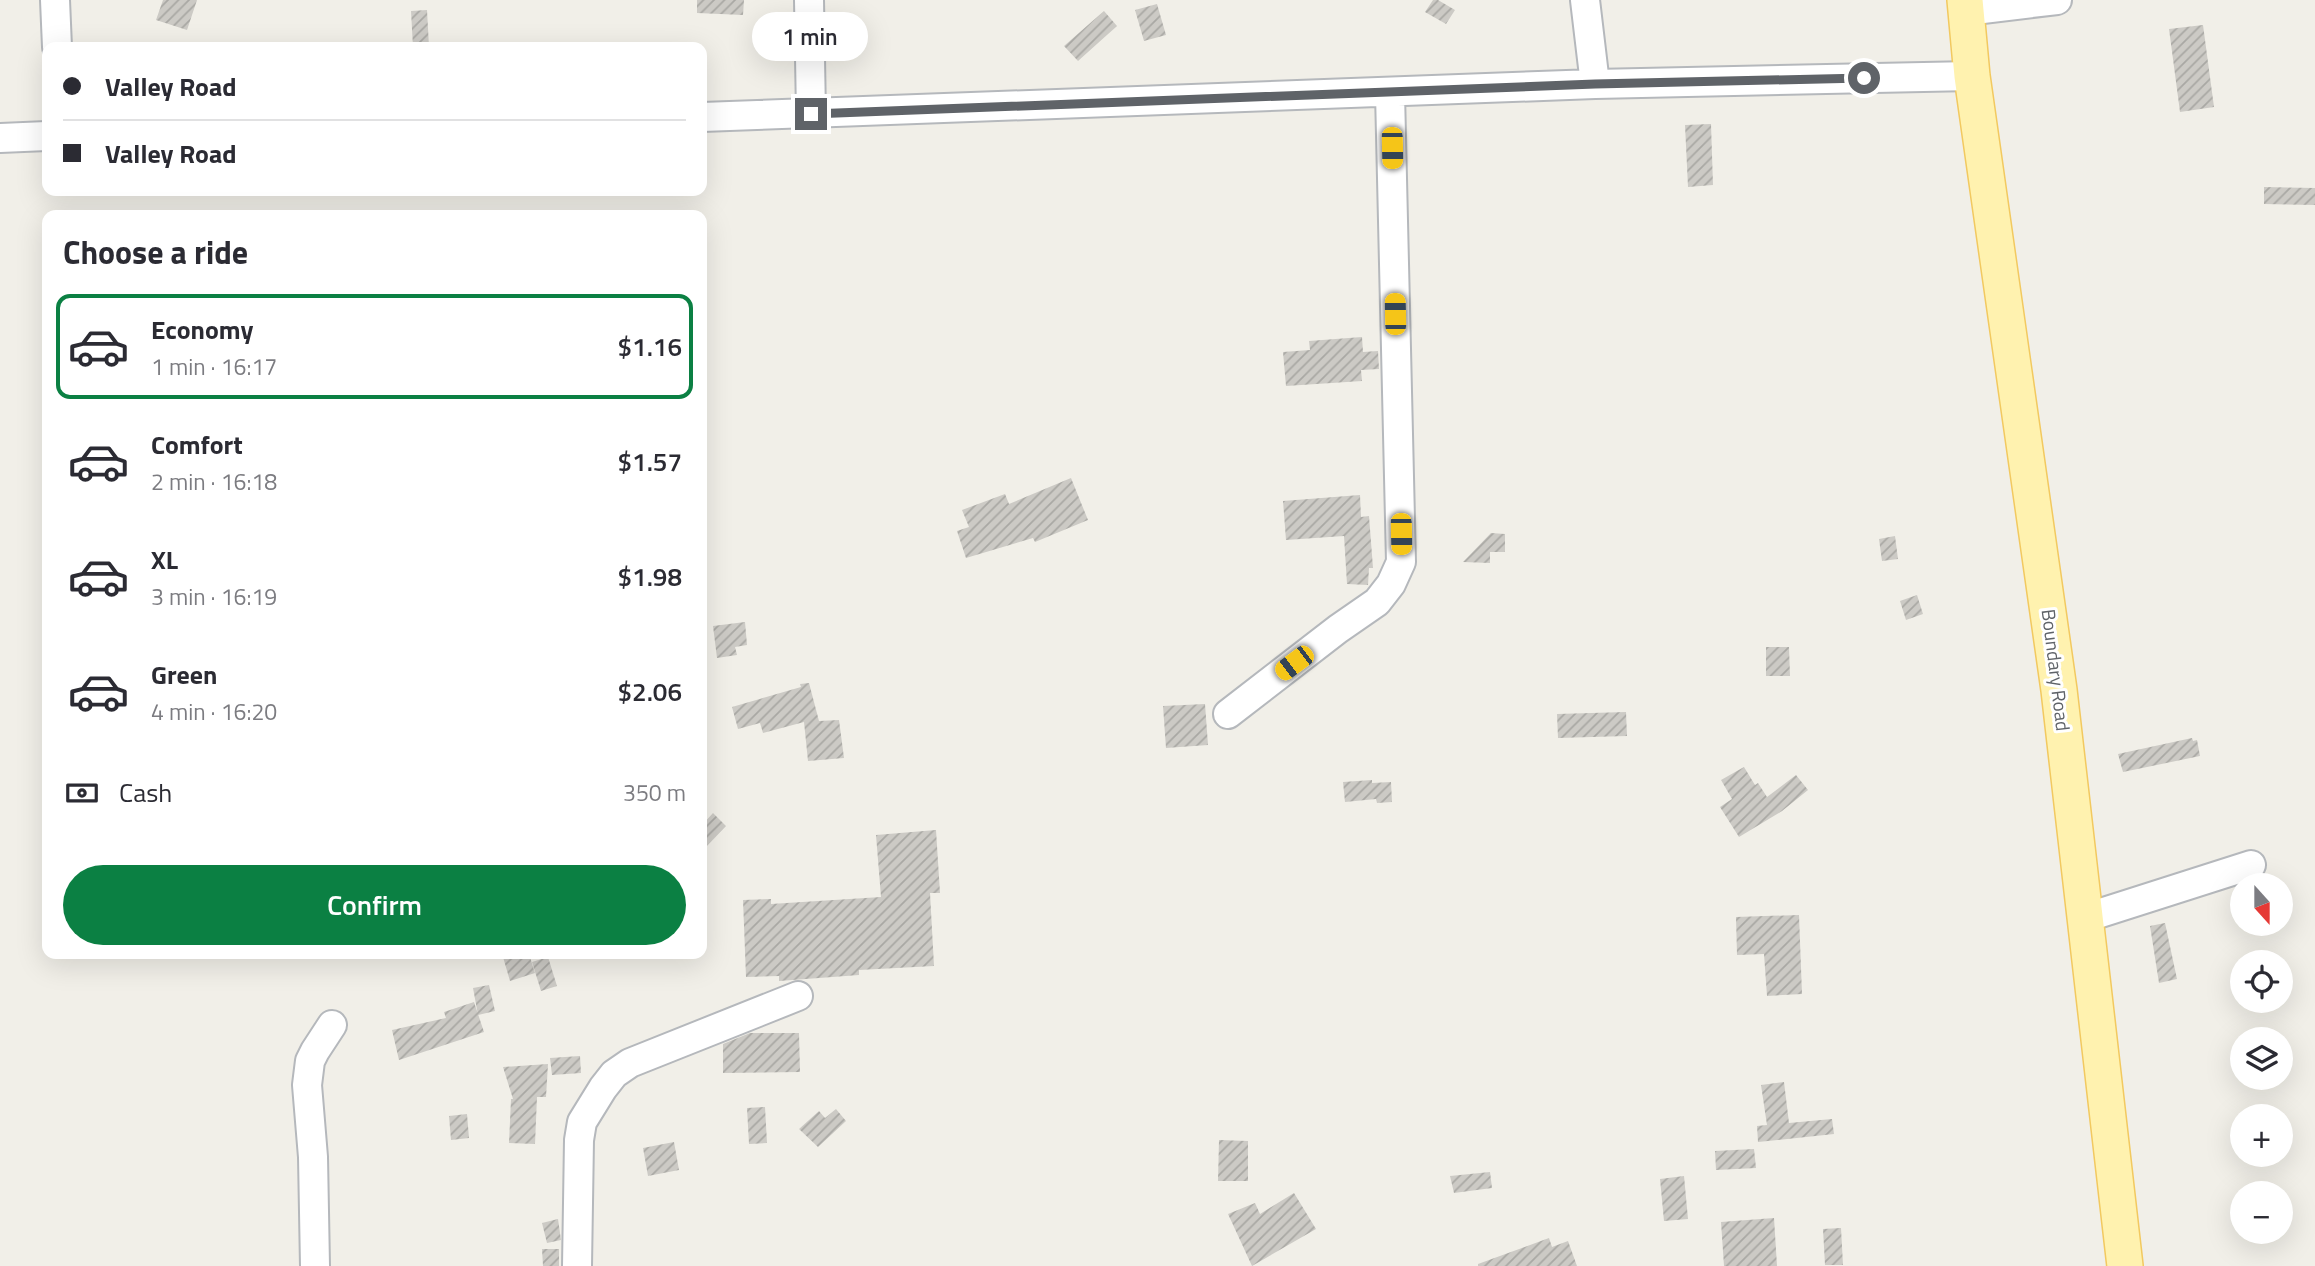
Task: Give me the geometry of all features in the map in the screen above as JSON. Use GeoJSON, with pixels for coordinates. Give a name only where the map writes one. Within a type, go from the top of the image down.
{"type":"FeatureCollection","features":[{"type":"Feature","properties":{"kind":"main road","name":"Boundary Road"},"geometry":{"type":"LineString","coordinates":[[1966,6],[1972,76],[2059,690],[2124,1266]]}},
{"type":"Feature","properties":{"kind":"street"},"geometry":{"type":"LineString","coordinates":[[55,0],[57,42]]}},
{"type":"Feature","properties":{"kind":"street"},"geometry":{"type":"LineString","coordinates":[[810,0],[811,114]]}},
{"type":"Feature","properties":{"kind":"street"},"geometry":{"type":"LineString","coordinates":[[1584,0],[1595,84]]}},
{"type":"Feature","properties":{"kind":"street"},"geometry":{"type":"LineString","coordinates":[[1966,6],[2057,0]]}},
{"type":"Feature","properties":{"kind":"street"},"geometry":{"type":"LineString","coordinates":[[707,117],[1595,84],[1972,76]]}},
{"type":"Feature","properties":{"kind":"street"},"geometry":{"type":"LineString","coordinates":[[1228,714],[1377,602],[1391,584],[1401,562],[1390,93]]}},
{"type":"Feature","properties":{"kind":"street"},"geometry":{"type":"LineString","coordinates":[[0,138],[42,136]]}},
{"type":"Feature","properties":{"kind":"street"},"geometry":{"type":"LineString","coordinates":[[2085,918],[2251,865]]}},
{"type":"Feature","properties":{"kind":"street"},"geometry":{"type":"LineString","coordinates":[[577,1266],[579,1140],[586,1113],[614,1074],[631,1063],[798,996]]}},
{"type":"Feature","properties":{"kind":"street"},"geometry":{"type":"LineString","coordinates":[[315,1266],[313,1157],[307,1085],[310,1061],[332,1025]]}},
{"type":"Feature","properties":{"kind":"building"},"geometry":{"type":"Polygon","coordinates":[[[163,0],[197,0],[187,30],[156,20],[163,0]]]}},
{"type":"Feature","properties":{"kind":"building"},"geometry":{"type":"Polygon","coordinates":[[[697,0],[744,0],[743,15],[697,13],[697,0]]]}},
{"type":"Feature","properties":{"kind":"building"},"geometry":{"type":"Polygon","coordinates":[[[1433,0],[1455,10],[1446,24],[1425,12],[1433,0]]]}},
{"type":"Feature","properties":{"kind":"building"},"geometry":{"type":"Polygon","coordinates":[[[1157,4],[1166,35],[1144,41],[1135,10],[1157,4]]]}},
{"type":"Feature","properties":{"kind":"building"},"geometry":{"type":"Polygon","coordinates":[[[427,10],[429,42],[413,42],[411,11],[427,10]]]}},
{"type":"Feature","properties":{"kind":"building"},"geometry":{"type":"Polygon","coordinates":[[[1104,11],[1117,26],[1078,61],[1064,46],[1104,11]]]}},
{"type":"Feature","properties":{"kind":"building"},"geometry":{"type":"Polygon","coordinates":[[[2203,25],[2214,107],[2180,112],[2169,29],[2203,25]]]}},
{"type":"Feature","properties":{"kind":"building"},"geometry":{"type":"Polygon","coordinates":[[[1711,124],[1713,185],[1688,187],[1685,125],[1711,124]]]}},
{"type":"Feature","properties":{"kind":"building"},"geometry":{"type":"Polygon","coordinates":[[[2264,187],[2315,188],[2315,205],[2264,204],[2264,187]]]}},
{"type":"Feature","properties":{"kind":"building"},"geometry":{"type":"Polygon","coordinates":[[[1362,337],[1363,352],[1378,351],[1379,369],[1361,370],[1362,381],[1286,386],[1283,352],[1310,350],[1309,341],[1362,337]]]}},
{"type":"Feature","properties":{"kind":"building"},"geometry":{"type":"Polygon","coordinates":[[[1071,478],[1088,520],[1035,542],[1033,538],[966,558],[957,531],[969,527],[962,510],[1005,494],[1009,504],[1071,478]]]}},
{"type":"Feature","properties":{"kind":"building"},"geometry":{"type":"Polygon","coordinates":[[[1360,495],[1361,517],[1369,516],[1373,568],[1369,568],[1368,585],[1347,584],[1344,536],[1286,540],[1283,501],[1360,495]]]}},
{"type":"Feature","properties":{"kind":"building"},"geometry":{"type":"Polygon","coordinates":[[[1491,533],[1505,534],[1505,552],[1490,552],[1490,563],[1463,562],[1491,533]]]}},
{"type":"Feature","properties":{"kind":"building"},"geometry":{"type":"Polygon","coordinates":[[[1895,536],[1898,559],[1882,561],[1879,539],[1895,536]]]}},
{"type":"Feature","properties":{"kind":"building"},"geometry":{"type":"Polygon","coordinates":[[[1917,595],[1923,614],[1906,620],[1900,601],[1917,595]]]}},
{"type":"Feature","properties":{"kind":"building"},"geometry":{"type":"Polygon","coordinates":[[[745,622],[747,645],[735,647],[737,655],[717,658],[713,626],[745,622]]]}},
{"type":"Feature","properties":{"kind":"building"},"geometry":{"type":"Polygon","coordinates":[[[1766,647],[1789,647],[1790,676],[1766,676],[1766,647]]]}},
{"type":"Feature","properties":{"kind":"building"},"geometry":{"type":"Polygon","coordinates":[[[809,683],[819,721],[839,720],[844,758],[808,761],[804,722],[763,733],[760,723],[738,729],[732,707],[809,683]]]}},
{"type":"Feature","properties":{"kind":"building"},"geometry":{"type":"Polygon","coordinates":[[[1205,704],[1208,745],[1166,748],[1163,706],[1205,704]]]}},
{"type":"Feature","properties":{"kind":"building"},"geometry":{"type":"Polygon","coordinates":[[[1626,712],[1627,736],[1558,738],[1557,714],[1626,712]]]}},
{"type":"Feature","properties":{"kind":"building"},"geometry":{"type":"Polygon","coordinates":[[[2192,738],[2193,741],[2197,740],[2200,756],[2123,772],[2118,754],[2192,738]]]}},
{"type":"Feature","properties":{"kind":"building"},"geometry":{"type":"Polygon","coordinates":[[[1744,767],[1755,785],[1758,783],[1767,797],[1796,775],[1808,790],[1782,811],[1739,837],[1720,807],[1732,799],[1721,780],[1744,767]]]}},
{"type":"Feature","properties":{"kind":"building"},"geometry":{"type":"Polygon","coordinates":[[[1372,780],[1372,783],[1391,782],[1392,802],[1377,803],[1376,799],[1345,802],[1343,782],[1372,780]]]}},
{"type":"Feature","properties":{"kind":"building"},"geometry":{"type":"Polygon","coordinates":[[[713,813],[726,826],[707,846],[707,820],[713,813]]]}},
{"type":"Feature","properties":{"kind":"building"},"geometry":{"type":"Polygon","coordinates":[[[936,830],[940,893],[930,893],[934,966],[859,970],[859,975],[779,981],[779,976],[746,977],[743,900],[771,899],[771,904],[881,897],[876,835],[936,830]]]}},
{"type":"Feature","properties":{"kind":"building"},"geometry":{"type":"Polygon","coordinates":[[[1799,915],[1802,994],[1767,996],[1764,954],[1737,955],[1736,917],[1799,915]]]}},
{"type":"Feature","properties":{"kind":"building"},"geometry":{"type":"Polygon","coordinates":[[[2165,923],[2177,979],[2159,983],[2150,926],[2165,923]]]}},
{"type":"Feature","properties":{"kind":"building"},"geometry":{"type":"Polygon","coordinates":[[[504,959],[531,959],[535,973],[510,981],[504,959]]]}},
{"type":"Feature","properties":{"kind":"building"},"geometry":{"type":"Polygon","coordinates":[[[549,959],[557,986],[541,991],[532,962],[549,959]]]}},
{"type":"Feature","properties":{"kind":"building"},"geometry":{"type":"Polygon","coordinates":[[[489,985],[495,1011],[478,1015],[473,988],[489,985]]]}},
{"type":"Feature","properties":{"kind":"building"},"geometry":{"type":"Polygon","coordinates":[[[474,1002],[484,1032],[399,1060],[392,1030],[446,1018],[444,1012],[474,1002]]]}},
{"type":"Feature","properties":{"kind":"building"},"geometry":{"type":"Polygon","coordinates":[[[750,1033],[799,1033],[800,1072],[723,1073],[723,1044],[750,1033]]]}},
{"type":"Feature","properties":{"kind":"building"},"geometry":{"type":"Polygon","coordinates":[[[580,1056],[581,1073],[552,1075],[550,1058],[580,1056]]]}},
{"type":"Feature","properties":{"kind":"building"},"geometry":{"type":"Polygon","coordinates":[[[548,1064],[546,1097],[537,1097],[535,1144],[509,1143],[513,1099],[503,1067],[548,1064]]]}},
{"type":"Feature","properties":{"kind":"building"},"geometry":{"type":"Polygon","coordinates":[[[1784,1082],[1789,1123],[1832,1119],[1834,1134],[1758,1142],[1757,1126],[1767,1125],[1761,1085],[1784,1082]]]}},
{"type":"Feature","properties":{"kind":"building"},"geometry":{"type":"Polygon","coordinates":[[[765,1107],[767,1143],[749,1144],[747,1108],[765,1107]]]}},
{"type":"Feature","properties":{"kind":"building"},"geometry":{"type":"Polygon","coordinates":[[[836,1109],[846,1121],[818,1147],[799,1129],[819,1111],[825,1118],[836,1109]]]}},
{"type":"Feature","properties":{"kind":"building"},"geometry":{"type":"Polygon","coordinates":[[[467,1114],[469,1138],[451,1140],[449,1116],[467,1114]]]}},
{"type":"Feature","properties":{"kind":"building"},"geometry":{"type":"Polygon","coordinates":[[[1219,1140],[1248,1141],[1248,1181],[1218,1181],[1219,1140]]]}},
{"type":"Feature","properties":{"kind":"building"},"geometry":{"type":"Polygon","coordinates":[[[674,1142],[679,1170],[648,1176],[643,1148],[674,1142]]]}},
{"type":"Feature","properties":{"kind":"building"},"geometry":{"type":"Polygon","coordinates":[[[1754,1149],[1756,1168],[1716,1170],[1715,1151],[1754,1149]]]}},
{"type":"Feature","properties":{"kind":"building"},"geometry":{"type":"Polygon","coordinates":[[[1490,1172],[1492,1188],[1454,1193],[1450,1176],[1490,1172]]]}},
{"type":"Feature","properties":{"kind":"building"},"geometry":{"type":"Polygon","coordinates":[[[1684,1176],[1688,1219],[1664,1221],[1660,1179],[1684,1176]]]}},
{"type":"Feature","properties":{"kind":"building"},"geometry":{"type":"Polygon","coordinates":[[[1294,1193],[1316,1229],[1252,1266],[1228,1214],[1255,1203],[1260,1214],[1294,1193]]]}},
{"type":"Feature","properties":{"kind":"building"},"geometry":{"type":"Polygon","coordinates":[[[1774,1218],[1777,1266],[1724,1266],[1721,1222],[1774,1218]]]}},
{"type":"Feature","properties":{"kind":"building"},"geometry":{"type":"Polygon","coordinates":[[[558,1219],[561,1240],[547,1243],[542,1223],[558,1219]]]}},
{"type":"Feature","properties":{"kind":"building"},"geometry":{"type":"Polygon","coordinates":[[[1841,1228],[1843,1265],[1825,1265],[1823,1229],[1841,1228]]]}},
{"type":"Feature","properties":{"kind":"building"},"geometry":{"type":"Polygon","coordinates":[[[1549,1238],[1552,1247],[1568,1241],[1577,1266],[1478,1266],[1478,1264],[1549,1238]]]}},
{"type":"Feature","properties":{"kind":"building"},"geometry":{"type":"Polygon","coordinates":[[[542,1249],[559,1249],[559,1266],[543,1266],[542,1249]]]}},
{"type":"Feature","properties":{"kind":"route"},"geometry":{"type":"LineString","coordinates":[[811,114],[1595,84],[1864,78]]}}]}
